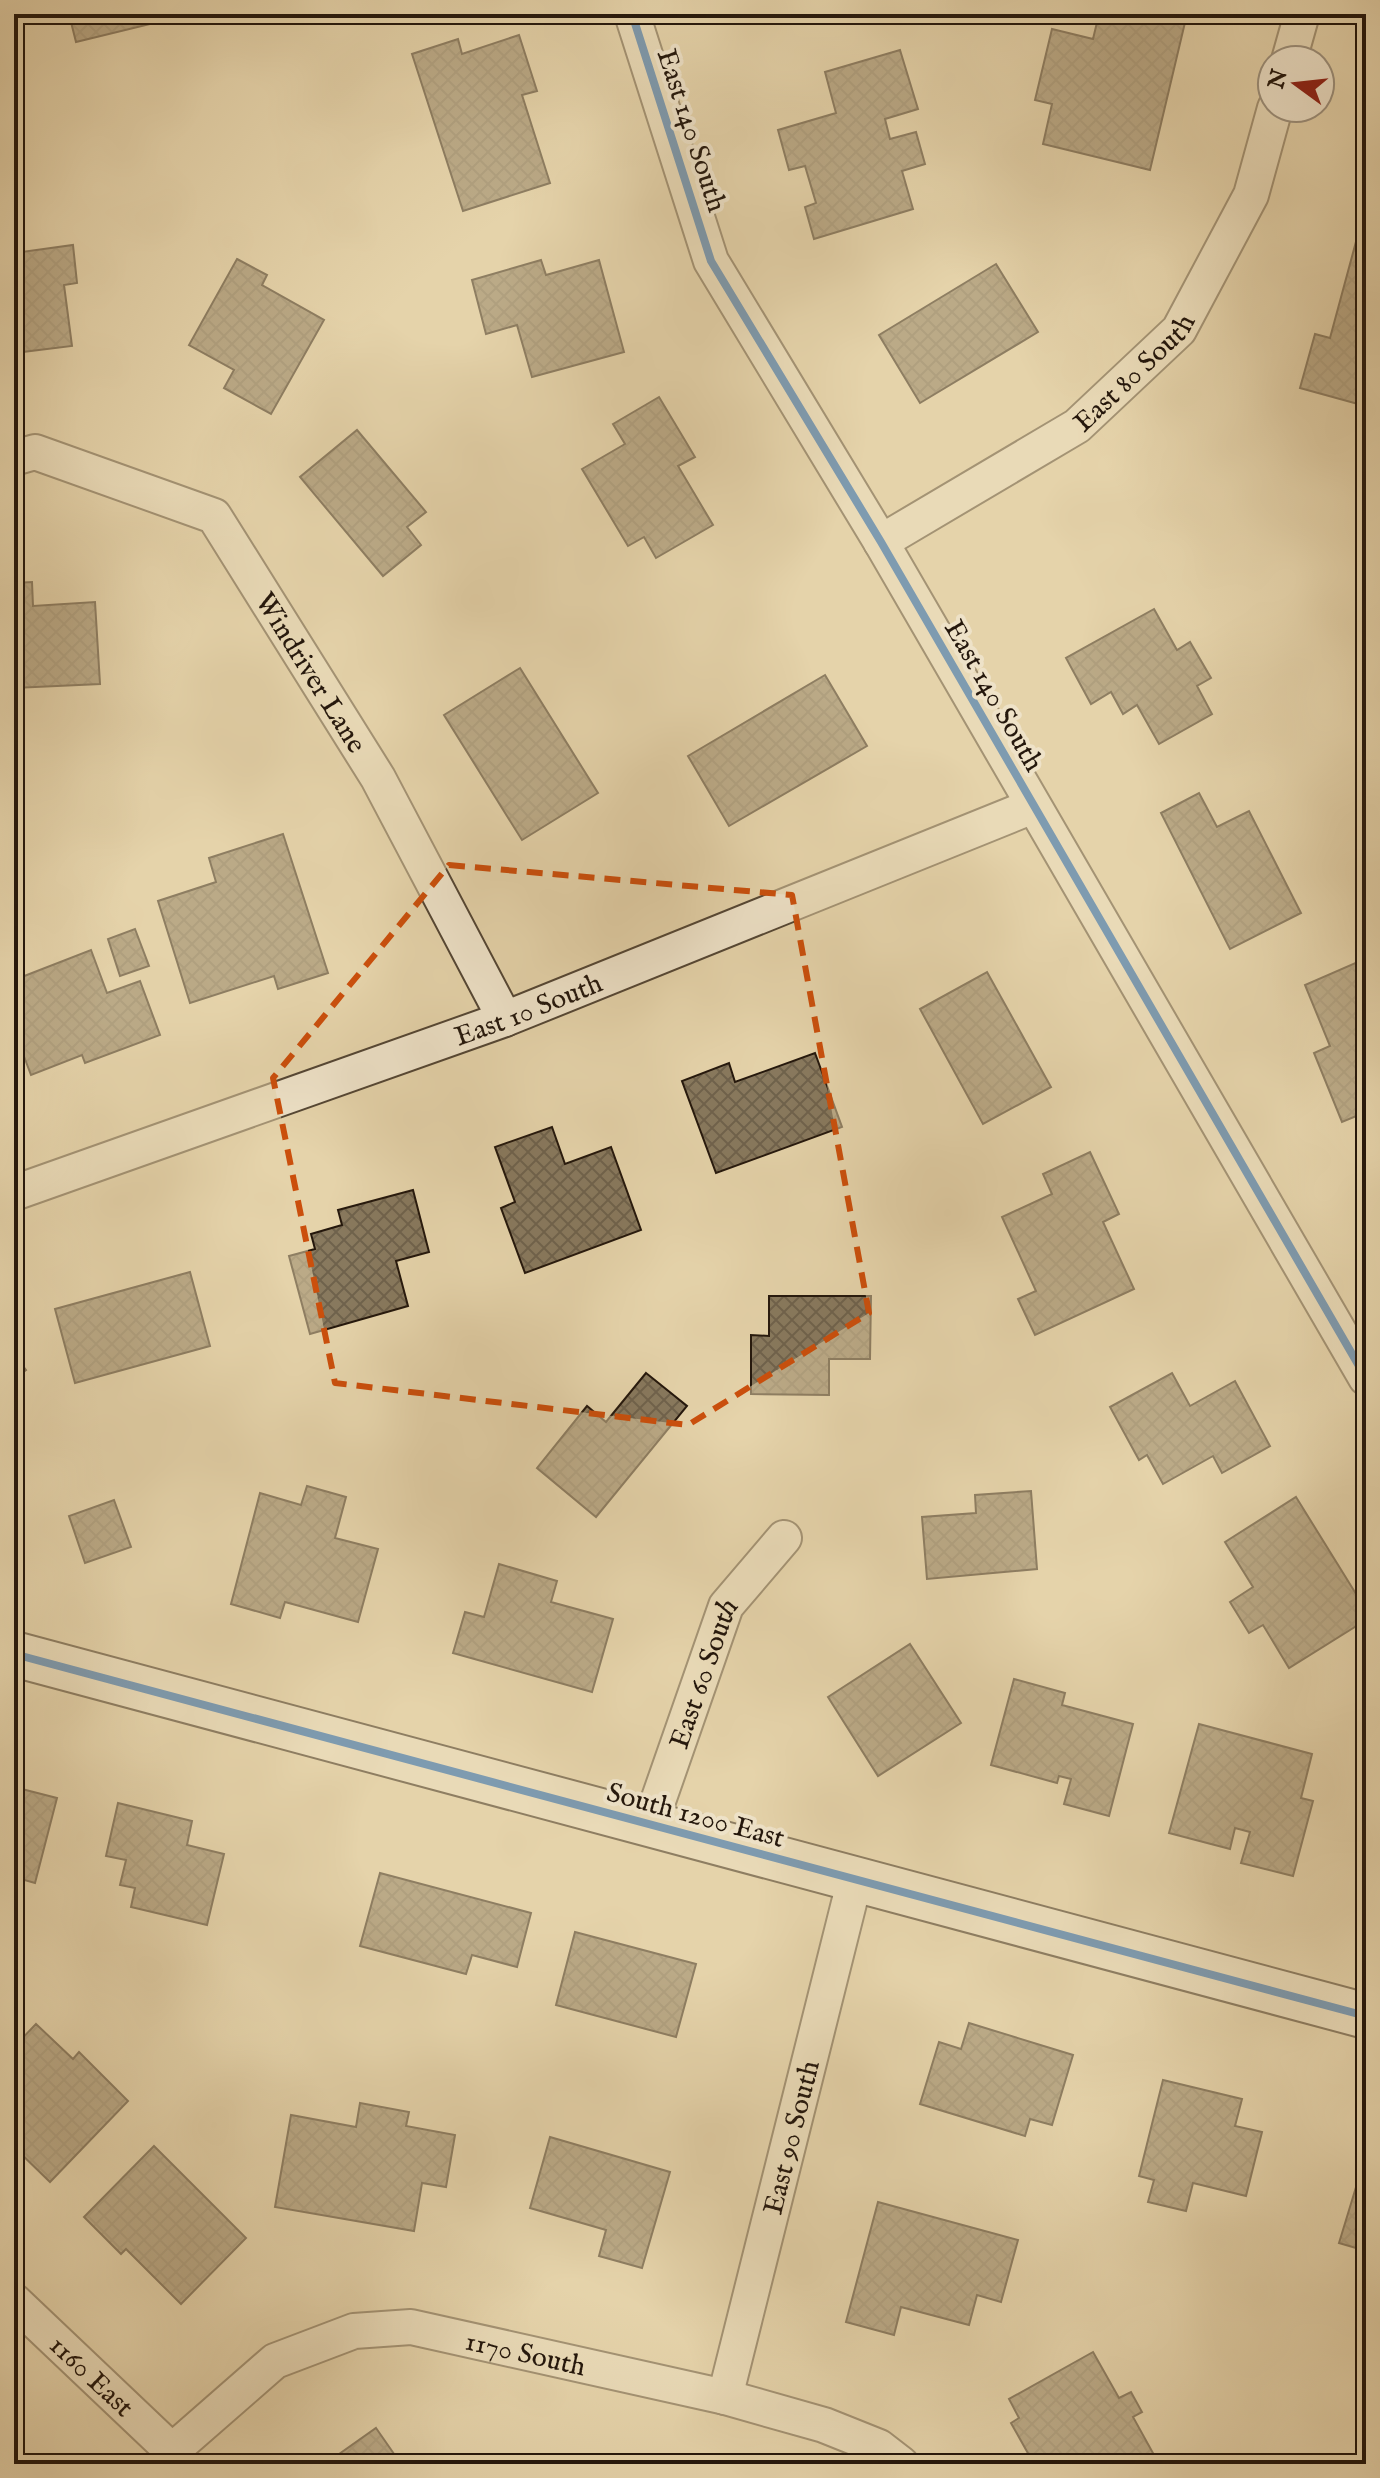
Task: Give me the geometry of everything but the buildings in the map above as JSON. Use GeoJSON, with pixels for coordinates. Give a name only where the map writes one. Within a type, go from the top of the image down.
{"type":"FeatureCollection","features":[{"type":"Feature","properties":{"kind":"street","name":"East 140 South"},"geometry":{"type":"LineString","coordinates":[[632,14],[711,261],[881,542],[1366,1378]]}},
{"type":"Feature","properties":{"kind":"street"},"geometry":{"type":"LineString","coordinates":[[1294,44],[1302,14]]}},
{"type":"Feature","properties":{"kind":"street","name":"East 80 South"},"geometry":{"type":"LineString","coordinates":[[881,542],[1077,426],[1179,330],[1251,195],[1271,124]]}},
{"type":"Feature","properties":{"kind":"street","name":"Windriver Lane"},"geometry":{"type":"LineString","coordinates":[[14,458],[35,452],[214,516],[378,778],[505,1019]]}},
{"type":"Feature","properties":{"kind":"street","name":"East 10 South"},"geometry":{"type":"LineString","coordinates":[[14,1193],[505,1019],[1033,806]]}},
{"type":"Feature","properties":{"kind":"street","name":"East 60 South"},"geometry":{"type":"LineString","coordinates":[[650,1824],[726,1606],[784,1538]]}},
{"type":"Feature","properties":{"kind":"street","name":"South 1200 East"},"geometry":{"type":"LineString","coordinates":[[14,1654],[1366,2016]]}},
{"type":"Feature","properties":{"kind":"street","name":"East 90 South"},"geometry":{"type":"LineString","coordinates":[[725,2397],[855,1879]]}},
{"type":"Feature","properties":{"kind":"street","name":"1160 East"},"geometry":{"type":"LineString","coordinates":[[14,2301],[169,2457]]}},
{"type":"Feature","properties":{"kind":"street","name":"1170 South"},"geometry":{"type":"LineString","coordinates":[[169,2457],[275,2361],[354,2331],[411,2327],[725,2397],[824,2425],[879,2447],[901,2464]]}},
{"type":"Feature","properties":{"kind":"highlighted area"},"geometry":{"type":"Polygon","coordinates":[[[449,865],[792,895],[869,1313],[688,1425],[335,1383],[273,1078],[449,865]]]}},
{"type":"Feature","properties":{"kind":"cycle path"},"geometry":{"type":"LineString","coordinates":[[632,14],[711,261],[881,542],[1366,1378]]}},
{"type":"Feature","properties":{"kind":"cycle path"},"geometry":{"type":"LineString","coordinates":[[14,1654],[1366,2016]]}}]}
